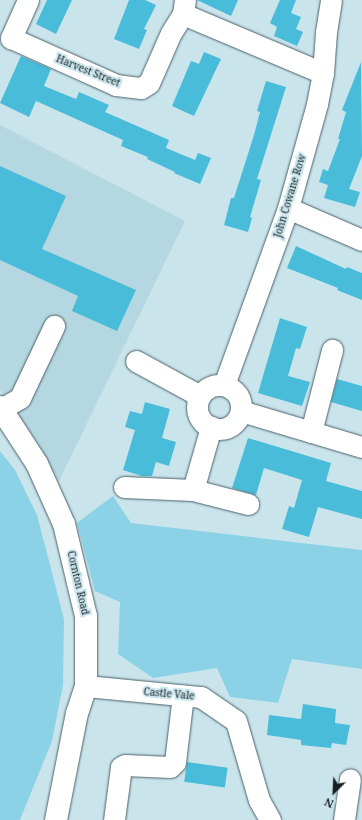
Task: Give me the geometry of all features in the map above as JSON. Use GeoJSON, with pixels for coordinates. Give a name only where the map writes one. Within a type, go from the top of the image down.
{"type":"FeatureCollection","features":[{"type":"Feature","properties":{"kind":"main road","name":"Cornton Road"},"geometry":{"type":"LineString","coordinates":[[0,408],[37,464],[64,524],[86,616],[86,686],[77,712],[56,820]]}},
{"type":"Feature","properties":{"kind":"street","name":"Harvest Street"},"geometry":{"type":"LineString","coordinates":[[28,0],[11,38],[116,85],[140,88],[149,83],[184,7]]}},
{"type":"Feature","properties":{"kind":"street","name":"John Cowane Row"},"geometry":{"type":"LineString","coordinates":[[224,385],[288,208],[317,104],[324,73],[326,32],[331,0]]}},
{"type":"Feature","properties":{"kind":"street"},"geometry":{"type":"LineString","coordinates":[[184,7],[324,73]]}},
{"type":"Feature","properties":{"kind":"street"},"geometry":{"type":"LineString","coordinates":[[288,208],[362,240]]}},
{"type":"Feature","properties":{"kind":"street"},"geometry":{"type":"LineString","coordinates":[[0,408],[20,398],[54,326]]}},
{"type":"Feature","properties":{"kind":"street"},"geometry":{"type":"LineString","coordinates":[[311,432],[332,350]]}},
{"type":"Feature","properties":{"kind":"street"},"geometry":{"type":"LineString","coordinates":[[136,361],[200,396]]}},
{"type":"Feature","properties":{"kind":"street"},"geometry":{"type":"LineString","coordinates":[[224,385],[230,388],[239,397],[241,411],[235,422],[230,426],[217,429],[211,427],[204,423],[197,410],[200,396],[210,386],[224,385]]}},
{"type":"Feature","properties":{"kind":"street"},"geometry":{"type":"LineString","coordinates":[[241,411],[362,447]]}},
{"type":"Feature","properties":{"kind":"street"},"geometry":{"type":"LineString","coordinates":[[193,490],[211,427]]}},
{"type":"Feature","properties":{"kind":"street"},"geometry":{"type":"LineString","coordinates":[[124,487],[193,490],[248,504]]}},
{"type":"Feature","properties":{"kind":"street","name":"Castle Vale"},"geometry":{"type":"LineString","coordinates":[[86,686],[201,697],[236,721],[259,800],[270,820]]}},
{"type":"Feature","properties":{"kind":"street"},"geometry":{"type":"LineString","coordinates":[[114,820],[121,767],[125,765],[170,767],[175,762],[183,695]]}},
{"type":"Feature","properties":{"kind":"street"},"geometry":{"type":"LineString","coordinates":[[344,820],[350,779]]}},
{"type":"Feature","properties":{"kind":"shaded area"},"geometry":{"type":"Polygon","coordinates":[[[0,125],[185,221],[59,481],[35,440],[0,390],[0,125]]]}},
{"type":"Feature","properties":{"kind":"shaded area"},"geometry":{"type":"Polygon","coordinates":[[[0,451],[15,470],[37,515],[64,619],[63,685],[52,741],[20,820],[0,820],[0,451]]]}},
{"type":"Feature","properties":{"kind":"shaded area"},"geometry":{"type":"Polygon","coordinates":[[[113,496],[131,523],[362,550],[362,669],[292,659],[278,703],[230,697],[217,668],[153,678],[118,654],[120,602],[95,591],[77,523],[113,496]]]}},
{"type":"Feature","properties":{"kind":"building"},"geometry":{"type":"Polygon","coordinates":[[[47,0],[72,0],[56,34],[36,24],[47,0]]]}},
{"type":"Feature","properties":{"kind":"building"},"geometry":{"type":"Polygon","coordinates":[[[129,0],[145,0],[156,5],[144,29],[147,30],[139,49],[114,39],[129,0]]]}},
{"type":"Feature","properties":{"kind":"building"},"geometry":{"type":"Polygon","coordinates":[[[197,0],[238,0],[231,16],[197,0]]]}},
{"type":"Feature","properties":{"kind":"building"},"geometry":{"type":"Polygon","coordinates":[[[280,0],[296,0],[291,13],[301,17],[296,29],[303,32],[297,46],[274,36],[277,27],[270,23],[280,0]]]}},
{"type":"Feature","properties":{"kind":"building"},"geometry":{"type":"Polygon","coordinates":[[[204,52],[221,59],[194,116],[172,106],[191,61],[199,64],[204,52]]]}},
{"type":"Feature","properties":{"kind":"building"},"geometry":{"type":"Polygon","coordinates":[[[21,56],[51,69],[44,86],[76,99],[79,92],[109,105],[105,112],[169,140],[166,148],[195,160],[198,153],[211,158],[200,184],[147,159],[148,157],[121,146],[123,140],[36,101],[29,117],[0,103],[21,56]]]}},
{"type":"Feature","properties":{"kind":"building"},"geometry":{"type":"Polygon","coordinates":[[[361,62],[362,156],[349,189],[360,192],[355,207],[324,198],[328,185],[319,182],[323,169],[328,171],[340,139],[338,139],[346,112],[342,110],[361,62]]]}},
{"type":"Feature","properties":{"kind":"building"},"geometry":{"type":"Polygon","coordinates":[[[266,81],[286,87],[257,179],[261,180],[250,217],[252,218],[248,232],[224,225],[231,198],[234,198],[254,135],[260,112],[257,111],[266,81]]]}},
{"type":"Feature","properties":{"kind":"building"},"geometry":{"type":"Polygon","coordinates":[[[0,166],[66,196],[42,249],[136,290],[117,331],[72,311],[78,296],[0,260],[0,166]]]}},
{"type":"Feature","properties":{"kind":"building"},"geometry":{"type":"Polygon","coordinates":[[[296,246],[346,269],[347,267],[362,273],[362,300],[337,290],[338,288],[287,268],[296,246]]]}},
{"type":"Feature","properties":{"kind":"building"},"geometry":{"type":"Polygon","coordinates":[[[280,318],[307,327],[300,349],[296,348],[288,376],[310,382],[302,406],[258,393],[280,318]]]}},
{"type":"Feature","properties":{"kind":"building"},"geometry":{"type":"Polygon","coordinates":[[[337,379],[362,386],[362,411],[331,402],[337,379]]]}},
{"type":"Feature","properties":{"kind":"building"},"geometry":{"type":"Polygon","coordinates":[[[145,402],[170,409],[162,438],[176,442],[169,466],[156,462],[152,476],[142,476],[123,470],[135,430],[125,427],[130,411],[142,414],[145,402]]]}},
{"type":"Feature","properties":{"kind":"building"},"geometry":{"type":"Polygon","coordinates":[[[248,438],[331,463],[326,481],[362,491],[362,519],[318,507],[309,537],[282,529],[289,506],[294,508],[302,480],[264,468],[256,495],[232,488],[248,438]]]}},
{"type":"Feature","properties":{"kind":"building"},"geometry":{"type":"Polygon","coordinates":[[[303,704],[336,709],[335,723],[350,725],[346,745],[332,743],[331,748],[301,745],[301,740],[267,735],[269,715],[301,719],[303,704]]]}},
{"type":"Feature","properties":{"kind":"building"},"geometry":{"type":"Polygon","coordinates":[[[187,762],[228,768],[225,788],[184,782],[187,762]]]}}]}
